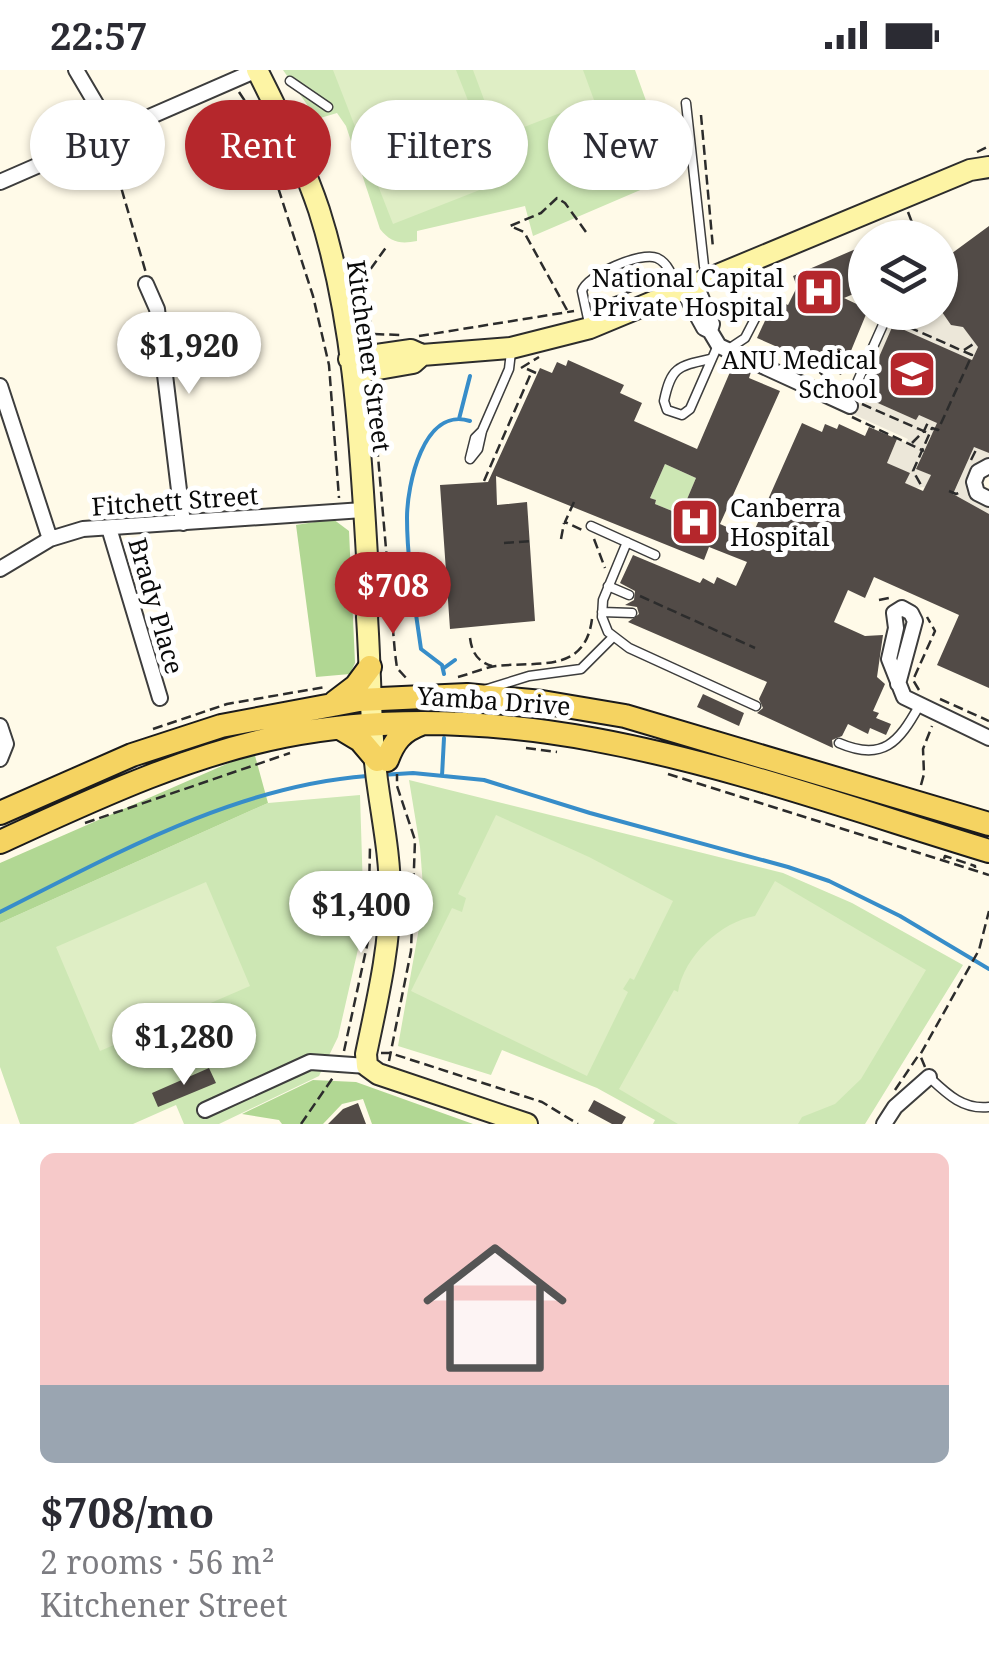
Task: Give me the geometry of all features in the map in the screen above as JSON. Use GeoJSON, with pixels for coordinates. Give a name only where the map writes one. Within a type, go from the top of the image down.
{"type":"FeatureCollection","features":[{"type":"Feature","properties":{"kind":"main road"},"geometry":{"type":"LineString","coordinates":[[332,704],[384,671],[394,684],[421,689]]}},
{"type":"Feature","properties":{"kind":"main road","name":"Yamba Drive"},"geometry":{"type":"LineString","coordinates":[[0,813],[166,742],[265,715],[421,689],[611,713],[977,817],[989,824]]}},
{"type":"Feature","properties":{"kind":"main road"},"geometry":{"type":"LineString","coordinates":[[385,773],[398,737],[424,722]]}},
{"type":"Feature","properties":{"kind":"main road","name":"Yamba Drive"},"geometry":{"type":"LineString","coordinates":[[0,842],[170,769],[282,736],[379,723],[424,722],[524,727],[630,745],[982,860]]}},
{"type":"Feature","properties":{"kind":"main road"},"geometry":{"type":"LineString","coordinates":[[340,728],[360,740],[385,773]]}},
{"type":"Feature","properties":{"kind":"street"},"geometry":{"type":"LineString","coordinates":[[76,70],[92,100]]}},
{"type":"Feature","properties":{"kind":"street"},"geometry":{"type":"LineString","coordinates":[[165,109],[257,70]]}},
{"type":"Feature","properties":{"kind":"street","name":"Kitchener Street"},"geometry":{"type":"LineString","coordinates":[[257,70],[283,122],[318,210],[339,289],[364,510],[370,603],[367,617],[384,671],[377,699],[385,773],[390,896],[386,958],[367,1060]]}},
{"type":"Feature","properties":{"kind":"street"},"geometry":{"type":"LineString","coordinates":[[350,366],[411,350],[422,356],[512,348],[692,283],[980,162]]}},
{"type":"Feature","properties":{"kind":"street"},"geometry":{"type":"LineString","coordinates":[[0,182],[30,168]]}},
{"type":"Feature","properties":{"kind":"street"},"geometry":{"type":"LineString","coordinates":[[692,283],[704,328],[718,342],[847,408]]}},
{"type":"Feature","properties":{"kind":"street"},"geometry":{"type":"LineString","coordinates":[[146,284],[156,309],[183,522]]}},
{"type":"Feature","properties":{"kind":"street"},"geometry":{"type":"LineString","coordinates":[[0,386],[50,540]]}},
{"type":"Feature","properties":{"kind":"street"},"geometry":{"type":"LineString","coordinates":[[989,466],[978,472],[974,482],[977,492],[989,499]]}},
{"type":"Feature","properties":{"kind":"street","name":"Fitchett Street"},"geometry":{"type":"LineString","coordinates":[[0,569],[50,540],[84,529],[364,510]]}},
{"type":"Feature","properties":{"kind":"street","name":"Brady Place"},"geometry":{"type":"LineString","coordinates":[[110,528],[160,698]]}},
{"type":"Feature","properties":{"kind":"street"},"geometry":{"type":"LineString","coordinates":[[898,684],[904,697],[919,706],[940,707],[989,738]]}},
{"type":"Feature","properties":{"kind":"street"},"geometry":{"type":"LineString","coordinates":[[0,726],[6,744],[0,759]]}},
{"type":"Feature","properties":{"kind":"street"},"geometry":{"type":"LineString","coordinates":[[205,1110],[310,1062],[342,1065],[367,1060],[387,1078],[527,1124]]}},
{"type":"Feature","properties":{"kind":"street"},"geometry":{"type":"LineString","coordinates":[[884,1124],[895,1107],[929,1078]]}},
{"type":"Feature","properties":{"kind":"lane"},"geometry":{"type":"LineString","coordinates":[[290,81],[319,100]]}},
{"type":"Feature","properties":{"kind":"lane"},"geometry":{"type":"LineString","coordinates":[[587,318],[582,291],[588,279],[643,256],[654,257],[692,283],[704,266],[693,166]]}},
{"type":"Feature","properties":{"kind":"lane"},"geometry":{"type":"LineString","coordinates":[[710,359],[676,369],[664,401],[667,410],[682,415],[690,409],[718,342],[745,338],[758,312]]}},
{"type":"Feature","properties":{"kind":"lane"},"geometry":{"type":"LineString","coordinates":[[847,408],[883,330]]}},
{"type":"Feature","properties":{"kind":"lane"},"geometry":{"type":"LineString","coordinates":[[482,431],[509,369],[512,348]]}},
{"type":"Feature","properties":{"kind":"lane"},"geometry":{"type":"LineString","coordinates":[[591,526],[654,554]]}},
{"type":"Feature","properties":{"kind":"lane"},"geometry":{"type":"LineString","coordinates":[[627,542],[598,611],[613,637],[756,706]]}},
{"type":"Feature","properties":{"kind":"lane"},"geometry":{"type":"LineString","coordinates":[[608,586],[633,595]]}},
{"type":"Feature","properties":{"kind":"lane"},"geometry":{"type":"LineString","coordinates":[[598,611],[632,613]]}},
{"type":"Feature","properties":{"kind":"lane"},"geometry":{"type":"LineString","coordinates":[[467,696],[581,669],[613,637]]}},
{"type":"Feature","properties":{"kind":"lane"},"geometry":{"type":"LineString","coordinates":[[536,677],[529,692],[542,702]]}},
{"type":"Feature","properties":{"kind":"lane"},"geometry":{"type":"LineString","coordinates":[[839,742],[867,751],[884,748],[901,736],[919,706]]}},
{"type":"Feature","properties":{"kind":"lane"},"geometry":{"type":"LineString","coordinates":[[929,1078],[957,1101],[976,1108],[989,1106]]}},
{"type":"Feature","properties":{"kind":"path"},"geometry":{"type":"LineString","coordinates":[[232,81],[255,116],[313,296],[325,348],[340,496],[335,512]]}},
{"type":"Feature","properties":{"kind":"path"},"geometry":{"type":"LineString","coordinates":[[361,282],[373,334],[430,336],[568,312],[587,318],[692,283],[712,250],[701,115]]}},
{"type":"Feature","properties":{"kind":"path"},"geometry":{"type":"LineString","coordinates":[[980,162],[989,146]]}},
{"type":"Feature","properties":{"kind":"path"},"geometry":{"type":"LineString","coordinates":[[125,190],[146,268],[146,284]]}},
{"type":"Feature","properties":{"kind":"path"},"geometry":{"type":"LineString","coordinates":[[568,312],[524,232],[510,226],[542,213],[557,198],[586,232]]}},
{"type":"Feature","properties":{"kind":"path"},"geometry":{"type":"LineString","coordinates":[[907,211],[911,220]]}},
{"type":"Feature","properties":{"kind":"path"},"geometry":{"type":"LineString","coordinates":[[349,286],[361,282],[387,246]]}},
{"type":"Feature","properties":{"kind":"path"},"geometry":{"type":"LineString","coordinates":[[659,273],[692,283]]}},
{"type":"Feature","properties":{"kind":"path"},"geometry":{"type":"LineString","coordinates":[[916,330],[972,355],[938,430],[932,428],[913,471],[921,486]]}},
{"type":"Feature","properties":{"kind":"path"},"geometry":{"type":"LineString","coordinates":[[962,351],[975,343]]}},
{"type":"Feature","properties":{"kind":"path"},"geometry":{"type":"LineString","coordinates":[[484,481],[534,372],[525,368]]}},
{"type":"Feature","properties":{"kind":"path"},"geometry":{"type":"LineString","coordinates":[[372,384],[395,652],[384,671],[421,689]]}},
{"type":"Feature","properties":{"kind":"path"},"geometry":{"type":"LineString","coordinates":[[847,408],[924,450]]}},
{"type":"Feature","properties":{"kind":"path"},"geometry":{"type":"LineString","coordinates":[[911,444],[929,420]]}},
{"type":"Feature","properties":{"kind":"path"},"geometry":{"type":"LineString","coordinates":[[968,467],[977,448]]}},
{"type":"Feature","properties":{"kind":"path"},"geometry":{"type":"LineString","coordinates":[[949,491],[956,494],[964,490]]}},
{"type":"Feature","properties":{"kind":"path"},"geometry":{"type":"LineString","coordinates":[[561,539],[574,502]]}},
{"type":"Feature","properties":{"kind":"path"},"geometry":{"type":"LineString","coordinates":[[565,522],[590,534],[605,572]]}},
{"type":"Feature","properties":{"kind":"path"},"geometry":{"type":"LineString","coordinates":[[504,543],[531,541]]}},
{"type":"Feature","properties":{"kind":"path"},"geometry":{"type":"LineString","coordinates":[[633,595],[755,648]]}},
{"type":"Feature","properties":{"kind":"path"},"geometry":{"type":"LineString","coordinates":[[879,600],[896,597]]}},
{"type":"Feature","properties":{"kind":"path"},"geometry":{"type":"LineString","coordinates":[[922,609],[935,631],[914,684],[940,707],[989,721]]}},
{"type":"Feature","properties":{"kind":"path"},"geometry":{"type":"LineString","coordinates":[[445,681],[494,666],[556,662],[581,651],[598,611]]}},
{"type":"Feature","properties":{"kind":"path"},"geometry":{"type":"LineString","coordinates":[[470,638],[480,661],[494,666]]}},
{"type":"Feature","properties":{"kind":"path"},"geometry":{"type":"LineString","coordinates":[[916,791],[924,778],[924,744],[940,707]]}},
{"type":"Feature","properties":{"kind":"path"},"geometry":{"type":"LineString","coordinates":[[513,746],[572,753]]}},
{"type":"Feature","properties":{"kind":"path"},"geometry":{"type":"LineString","coordinates":[[74,827],[266,761]]}},
{"type":"Feature","properties":{"kind":"path"},"geometry":{"type":"LineString","coordinates":[[385,773],[415,840],[411,951],[387,1078]]}},
{"type":"Feature","properties":{"kind":"path"},"geometry":{"type":"LineString","coordinates":[[668,774],[943,860],[982,860],[989,875]]}},
{"type":"Feature","properties":{"kind":"path"},"geometry":{"type":"LineString","coordinates":[[300,1124],[342,1065],[368,941],[370,837]]}},
{"type":"Feature","properties":{"kind":"path"},"geometry":{"type":"LineString","coordinates":[[929,1078],[920,1055],[979,950],[989,911]]}},
{"type":"Feature","properties":{"kind":"path"},"geometry":{"type":"LineString","coordinates":[[367,1060],[390,1053],[542,1102],[578,1124]]}},
{"type":"Feature","properties":{"kind":"green space"},"geometry":{"type":"Polygon","coordinates":[[[283,70],[635,70],[646,100],[548,100],[548,190],[640,190],[533,236],[525,206],[417,231],[417,241],[397,241],[380,229],[367,190],[528,190],[528,100],[351,100],[351,141],[337,113],[331,115],[331,100],[304,100],[283,70]]]}},
{"type":"Feature","properties":{"kind":"green space"},"geometry":{"type":"Polygon","coordinates":[[[333,70],[456,70],[468,100],[351,100],[351,116],[333,70]]]}},
{"type":"Feature","properties":{"kind":"green space"},"geometry":{"type":"Polygon","coordinates":[[[473,70],[583,70],[594,100],[548,100],[548,118],[528,125],[528,100],[484,100],[473,70]]]}},
{"type":"Feature","properties":{"kind":"green space"},"geometry":{"type":"Polygon","coordinates":[[[380,190],[480,190],[393,224],[380,190]]]}},
{"type":"Feature","properties":{"kind":"green space"},"geometry":{"type":"Polygon","coordinates":[[[665,464],[696,478],[682,511],[677,513],[650,498],[665,464]]]}},
{"type":"Feature","properties":{"kind":"green space"},"geometry":{"type":"Polygon","coordinates":[[[333,519],[349,531],[355,663],[350,674],[316,677],[296,525],[333,519]]]}},
{"type":"Feature","properties":{"kind":"green space"},"geometry":{"type":"Polygon","coordinates":[[[254,752],[268,803],[0,923],[0,863],[254,752]]]}},
{"type":"Feature","properties":{"kind":"green space"},"geometry":{"type":"Polygon","coordinates":[[[409,780],[783,873],[852,903],[963,965],[865,1124],[653,1124],[655,1120],[597,1088],[502,1050],[491,1075],[398,1046],[424,900],[409,780]]]}},
{"type":"Feature","properties":{"kind":"green space"},"geometry":{"type":"Polygon","coordinates":[[[360,795],[364,923],[338,1037],[319,1076],[219,1124],[184,1124],[176,1105],[133,1124],[20,1124],[0,1067],[0,923],[268,803],[360,795]]]}},
{"type":"Feature","properties":{"kind":"green space"},"geometry":{"type":"Polygon","coordinates":[[[496,815],[673,901],[634,980],[630,978],[623,989],[628,992],[587,1076],[411,991],[452,908],[462,912],[466,898],[458,894],[496,815]]]}},
{"type":"Feature","properties":{"kind":"green space"},"geometry":{"type":"Polygon","coordinates":[[[775,881],[926,970],[861,1079],[835,1104],[802,1117],[798,1124],[678,1124],[619,1089],[674,990],[678,992],[696,954],[729,925],[755,916],[775,881]]]}},
{"type":"Feature","properties":{"kind":"green space"},"geometry":{"type":"Polygon","coordinates":[[[206,882],[250,986],[100,1051],[56,947],[206,882]]]}},
{"type":"Feature","properties":{"kind":"green space"},"geometry":{"type":"Polygon","coordinates":[[[313,1080],[356,1082],[473,1124],[372,1124],[363,1099],[342,1104],[323,1124],[282,1124],[279,1120],[242,1114],[313,1080]]]}},
{"type":"Feature","properties":{"kind":"shaded area"},"geometry":{"type":"Polygon","coordinates":[[[958,320],[978,347],[937,435],[932,433],[916,468],[931,475],[925,487],[905,483],[909,473],[887,463],[897,439],[906,443],[908,439],[848,412],[884,330],[891,330],[862,396],[916,420],[919,415],[894,330],[958,330],[958,320]]]}},
{"type":"Feature","properties":{"kind":"shaded area"},"geometry":{"type":"Polygon","coordinates":[[[989,443],[989,460],[970,470],[966,484],[971,498],[989,506],[989,526],[943,505],[957,486],[972,451],[968,448],[989,443]]]}},
{"type":"Feature","properties":{"kind":"building"},"geometry":{"type":"Polygon","coordinates":[[[989,226],[989,453],[974,447],[953,494],[989,514],[989,688],[937,665],[959,615],[874,577],[865,598],[848,590],[834,622],[865,636],[883,635],[877,677],[885,684],[873,711],[879,713],[876,718],[891,724],[886,735],[870,728],[868,734],[848,724],[842,736],[832,740],[833,748],[757,713],[763,708],[759,699],[767,682],[628,622],[639,614],[637,607],[625,605],[634,600],[635,591],[620,583],[633,555],[700,583],[703,578],[714,584],[717,577],[736,586],[747,562],[709,547],[704,560],[496,476],[497,505],[527,502],[535,621],[450,629],[440,485],[488,482],[540,368],[552,373],[557,362],[566,366],[568,360],[624,385],[620,393],[642,403],[634,421],[697,449],[733,365],[751,372],[749,378],[780,391],[720,524],[751,538],[802,423],[822,432],[825,424],[837,429],[839,424],[865,436],[869,427],[897,439],[887,463],[910,473],[905,483],[923,491],[931,475],[916,469],[937,423],[919,415],[916,420],[862,396],[891,330],[904,330],[972,360],[978,347],[963,327],[958,326],[958,249],[989,226]],[[665,464],[650,498],[677,513],[678,509],[682,511],[696,478],[665,464]]]}},
{"type":"Feature","properties":{"kind":"building","name":"National Capital Private Hospital"},"geometry":{"type":"Polygon","coordinates":[[[848,252],[848,296],[844,298],[848,300],[848,330],[860,330],[841,375],[757,338],[775,299],[788,305],[797,287],[793,276],[848,252]]]}},
{"type":"Feature","properties":{"kind":"building"},"geometry":{"type":"Polygon","coordinates":[[[703,694],[744,713],[739,726],[697,707],[703,694]]]}},
{"type":"Feature","properties":{"kind":"building"},"geometry":{"type":"Polygon","coordinates":[[[209,1068],[216,1083],[158,1107],[152,1093],[209,1068]]]}},
{"type":"Feature","properties":{"kind":"building"},"geometry":{"type":"Polygon","coordinates":[[[594,1100],[626,1117],[622,1124],[612,1124],[588,1111],[594,1100]]]}},
{"type":"Feature","properties":{"kind":"building"},"geometry":{"type":"Polygon","coordinates":[[[358,1103],[366,1124],[328,1124],[343,1109],[358,1103]]]}},
{"type":"Feature","properties":{"kind":"waterway"},"geometry":{"type":"LineString","coordinates":[[459,419],[470,376]]}},
{"type":"Feature","properties":{"kind":"waterway"},"geometry":{"type":"LineString","coordinates":[[444,674],[442,665],[421,649],[408,551],[408,504],[415,469],[429,437],[440,425],[454,420],[470,421]]}},
{"type":"Feature","properties":{"kind":"waterway"},"geometry":{"type":"LineString","coordinates":[[444,668],[455,660]]}},
{"type":"Feature","properties":{"kind":"waterway"},"geometry":{"type":"LineString","coordinates":[[442,776],[444,738]]}},
{"type":"Feature","properties":{"kind":"waterway"},"geometry":{"type":"LineString","coordinates":[[381,775],[413,773],[484,780],[788,867],[829,881],[900,916],[989,969]]}},
{"type":"Feature","properties":{"kind":"waterway"},"geometry":{"type":"LineString","coordinates":[[0,912],[132,846],[224,808],[318,782],[367,776]]}},
{"type":"Feature","properties":{"kind":"place","name":"National Capital Private Hospital"},"geometry":{"type":"Point","coordinates":[819,292]}},
{"type":"Feature","properties":{"kind":"place","name":"ANU Medical School"},"geometry":{"type":"Point","coordinates":[912,374]}},
{"type":"Feature","properties":{"kind":"place","name":"Canberra Hospital"},"geometry":{"type":"Point","coordinates":[695,522]}}]}
